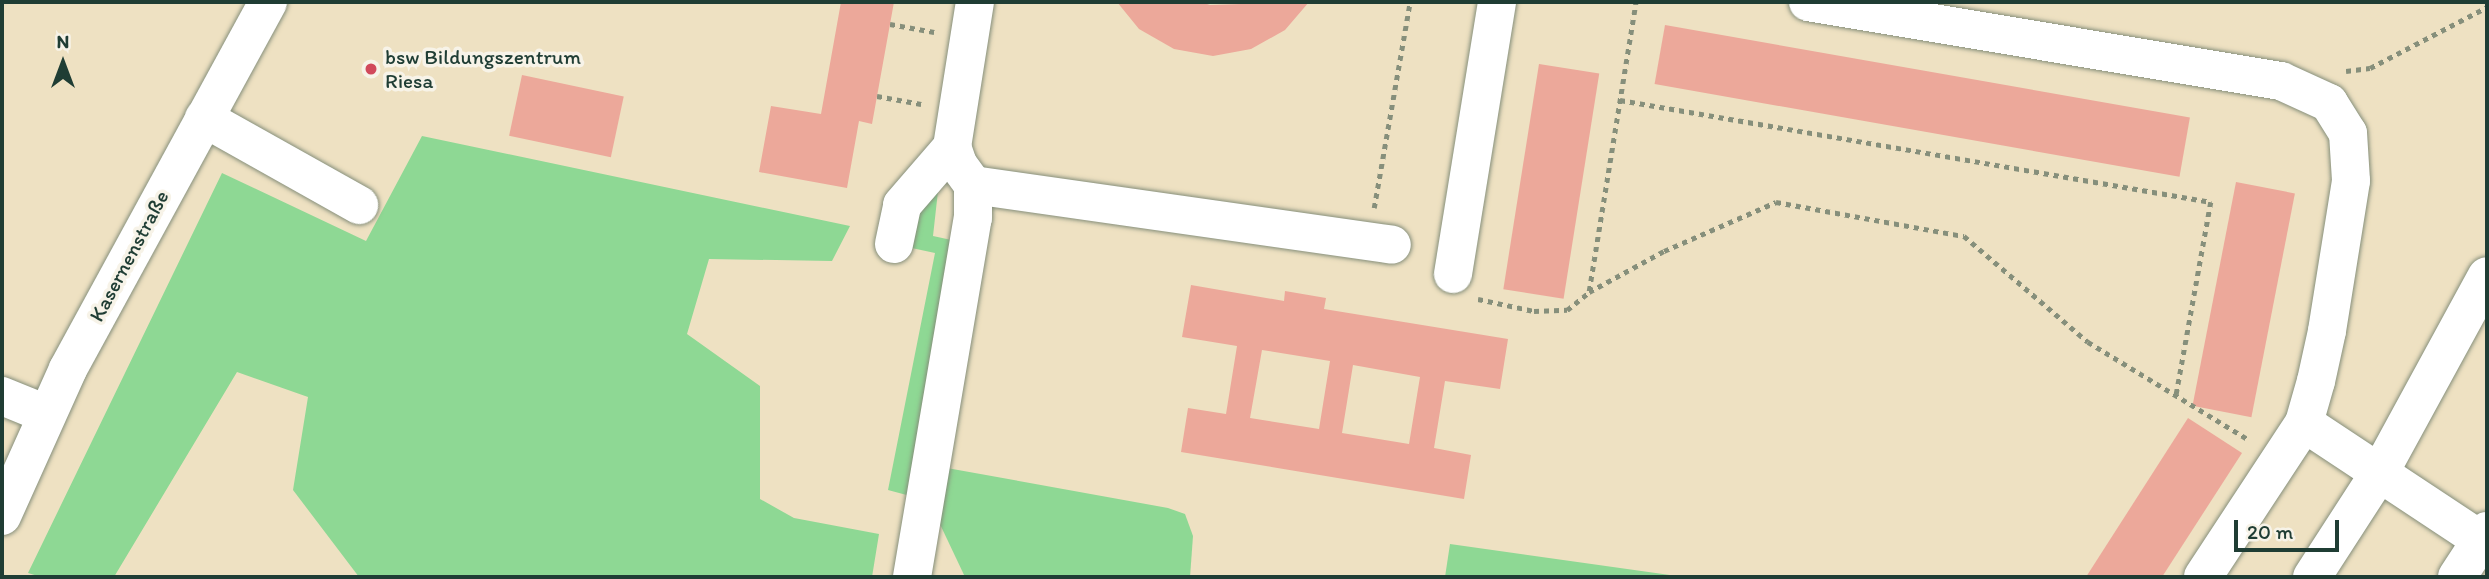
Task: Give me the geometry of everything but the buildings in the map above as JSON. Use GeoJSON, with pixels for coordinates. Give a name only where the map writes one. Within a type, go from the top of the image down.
{"type":"FeatureCollection","features":[{"type":"Feature","properties":{"kind":"street","name":"Kasernenstraße"},"geometry":{"type":"LineString","coordinates":[[2,516],[46,414],[268,2]]}},
{"type":"Feature","properties":{"kind":"street"},"geometry":{"type":"LineString","coordinates":[[1453,274],[1497,2]]}},
{"type":"Feature","properties":{"kind":"street"},"geometry":{"type":"LineString","coordinates":[[1808,2],[2281,81],[2329,103],[2348,133],[2351,181],[2327,331],[2304,423],[2203,577]]}},
{"type":"Feature","properties":{"kind":"street"},"geometry":{"type":"LineString","coordinates":[[912,577],[973,218],[973,185],[958,164],[955,129],[972,20]]}},
{"type":"Feature","properties":{"kind":"street"},"geometry":{"type":"LineString","coordinates":[[204,118],[359,205]]}},
{"type":"Feature","properties":{"kind":"street"},"geometry":{"type":"LineString","coordinates":[[894,244],[902,205],[955,129]]}},
{"type":"Feature","properties":{"kind":"street"},"geometry":{"type":"LineString","coordinates":[[973,185],[1381,243]]}},
{"type":"Feature","properties":{"kind":"street"},"geometry":{"type":"LineString","coordinates":[[2312,577],[2380,472],[2487,276]]}},
{"type":"Feature","properties":{"kind":"street"},"geometry":{"type":"LineString","coordinates":[[2,396],[46,414]]}},
{"type":"Feature","properties":{"kind":"street"},"geometry":{"type":"LineString","coordinates":[[2304,423],[2484,536],[2457,577]]}},
{"type":"Feature","properties":{"kind":"path"},"geometry":{"type":"LineString","coordinates":[[1381,243],[1410,2]]}},
{"type":"Feature","properties":{"kind":"path"},"geometry":{"type":"LineString","coordinates":[[1589,292],[1636,2]]}},
{"type":"Feature","properties":{"kind":"path"},"geometry":{"type":"LineString","coordinates":[[2345,71],[2370,68],[2487,7]]}},
{"type":"Feature","properties":{"kind":"path"},"geometry":{"type":"LineString","coordinates":[[890,24],[972,20]]}},
{"type":"Feature","properties":{"kind":"path"},"geometry":{"type":"LineString","coordinates":[[877,96],[955,129]]}},
{"type":"Feature","properties":{"kind":"path"},"geometry":{"type":"LineString","coordinates":[[1620,100],[2211,202],[2176,396]]}},
{"type":"Feature","properties":{"kind":"path"},"geometry":{"type":"LineString","coordinates":[[1453,274],[1469,297],[1534,311],[1567,310],[1589,292],[1664,251],[1776,202],[1964,236],[2088,342],[2280,459]]}},
{"type":"Feature","properties":{"kind":"green space"},"geometry":{"type":"Polygon","coordinates":[[[422,136],[850,226],[832,261],[709,259],[687,334],[760,386],[760,499],[794,518],[879,534],[872,577],[359,577],[293,490],[308,397],[237,372],[114,577],[41,577],[28,573],[222,173],[366,241],[422,136]]]}},
{"type":"Feature","properties":{"kind":"green space"},"geometry":{"type":"Polygon","coordinates":[[[938,191],[933,236],[956,241],[914,497],[888,490],[935,253],[907,247],[915,200],[938,191]]]}},
{"type":"Feature","properties":{"kind":"green space"},"geometry":{"type":"Polygon","coordinates":[[[947,468],[1168,508],[1185,514],[1193,536],[1190,577],[965,577],[938,520],[947,468]]]}},
{"type":"Feature","properties":{"kind":"green space"},"geometry":{"type":"Polygon","coordinates":[[[1450,544],[1684,577],[1445,577],[1450,544]]]}},
{"type":"Feature","properties":{"kind":"place","name":"bsw Bildungszentrum Riesa"},"geometry":{"type":"Point","coordinates":[371,69]}}]}
